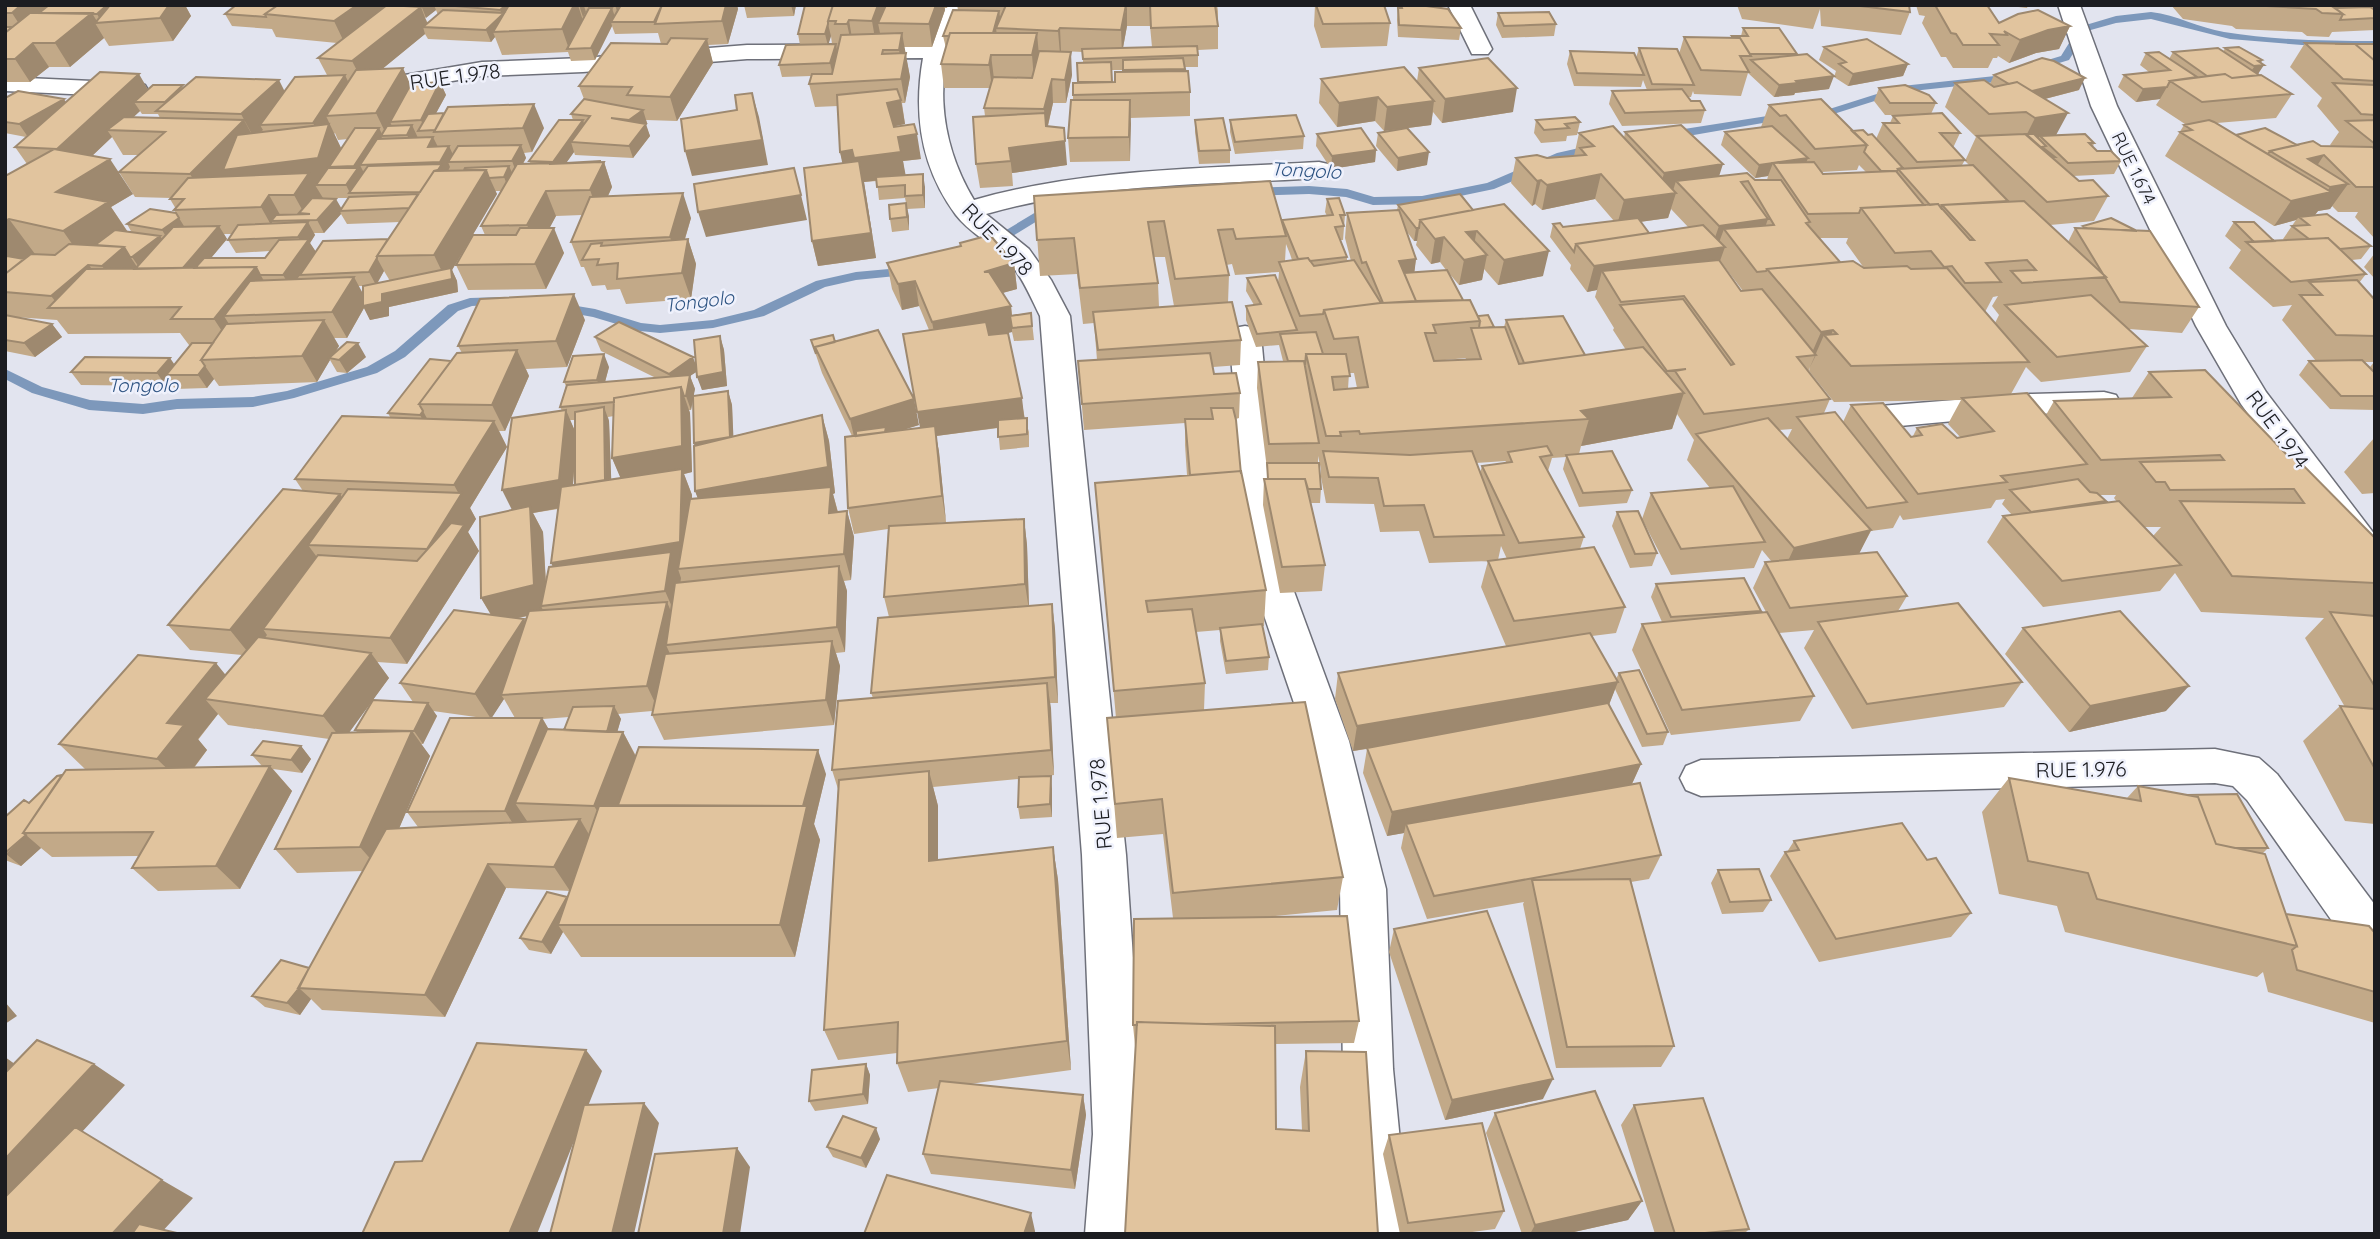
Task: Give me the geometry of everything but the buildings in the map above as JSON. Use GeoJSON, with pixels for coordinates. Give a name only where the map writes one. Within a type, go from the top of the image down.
{"type":"FeatureCollection","features":[{"type":"Feature","properties":{"kind":"street"},"geometry":{"type":"LineString","coordinates":[[936,51],[946,23],[958,5]]}},
{"type":"Feature","properties":{"kind":"street"},"geometry":{"type":"LineString","coordinates":[[1459,5],[1480,49]]}},
{"type":"Feature","properties":{"kind":"street","name":"RUE 1.674"},"geometry":{"type":"LineString","coordinates":[[2071,12],[2104,106],[2211,326]]}},
{"type":"Feature","properties":{"kind":"street"},"geometry":{"type":"LineString","coordinates":[[482,69],[496,47]]}},
{"type":"Feature","properties":{"kind":"street","name":"RUE 1.978"},"geometry":{"type":"LineString","coordinates":[[339,92],[482,69],[583,65],[747,52],[936,51],[930,89],[930,117],[951,187],[1041,286],[1055,316],[1104,855],[1119,1134],[1112,1234]]}},
{"type":"Feature","properties":{"kind":"street"},"geometry":{"type":"LineString","coordinates":[[5,84],[159,91]]}},
{"type":"Feature","properties":{"kind":"street"},"geometry":{"type":"LineString","coordinates":[[988,230],[1025,194],[1084,185],[1319,170]]}},
{"type":"Feature","properties":{"kind":"street","name":"RUE 1.974"},"geometry":{"type":"LineString","coordinates":[[2211,326],[2239,398],[2375,562]]}},
{"type":"Feature","properties":{"kind":"street"},"geometry":{"type":"LineString","coordinates":[[1245,335],[1250,390],[1249,449],[1273,586],[1328,741],[1363,889],[1368,1069],[1382,1234]]}},
{"type":"Feature","properties":{"kind":"street"},"geometry":{"type":"LineString","coordinates":[[1867,418],[2030,404],[2127,401]]}},
{"type":"Feature","properties":{"kind":"street","name":"RUE 1.976"},"geometry":{"type":"LineString","coordinates":[[1701,778],[2215,766],[2244,770],[2262,787],[2375,943]]}},
{"type":"Feature","properties":{"kind":"waterway","name":"Tongolo"},"geometry":{"type":"LineString","coordinates":[[1665,136],[1780,117],[1821,115],[1902,89],[1996,79],[2065,58],[2083,29],[2128,17],[2162,16],[2222,35],[2248,38],[2375,44]]}},
{"type":"Feature","properties":{"kind":"waterway","name":"Tongolo"},"geometry":{"type":"LineString","coordinates":[[1249,192],[1309,190],[1347,193],[1373,201],[1422,200],[1490,186],[1561,156],[1597,148]]}},
{"type":"Feature","properties":{"kind":"waterway","name":"Tongolo"},"geometry":{"type":"LineString","coordinates":[[1082,195],[1104,191],[1194,187]]}},
{"type":"Feature","properties":{"kind":"waterway","name":"Tongolo"},"geometry":{"type":"LineString","coordinates":[[990,244],[1056,204]]}},
{"type":"Feature","properties":{"kind":"waterway","name":"Tongolo"},"geometry":{"type":"LineString","coordinates":[[559,307],[595,313],[640,327],[660,329],[713,324],[759,313],[821,284],[856,276],[911,271]]}},
{"type":"Feature","properties":{"kind":"waterway","name":"Tongolo"},"geometry":{"type":"LineString","coordinates":[[5,373],[37,390],[89,405],[143,409],[177,404],[253,402],[289,395],[372,370],[400,354],[453,308],[470,302],[503,301]]}}]}
